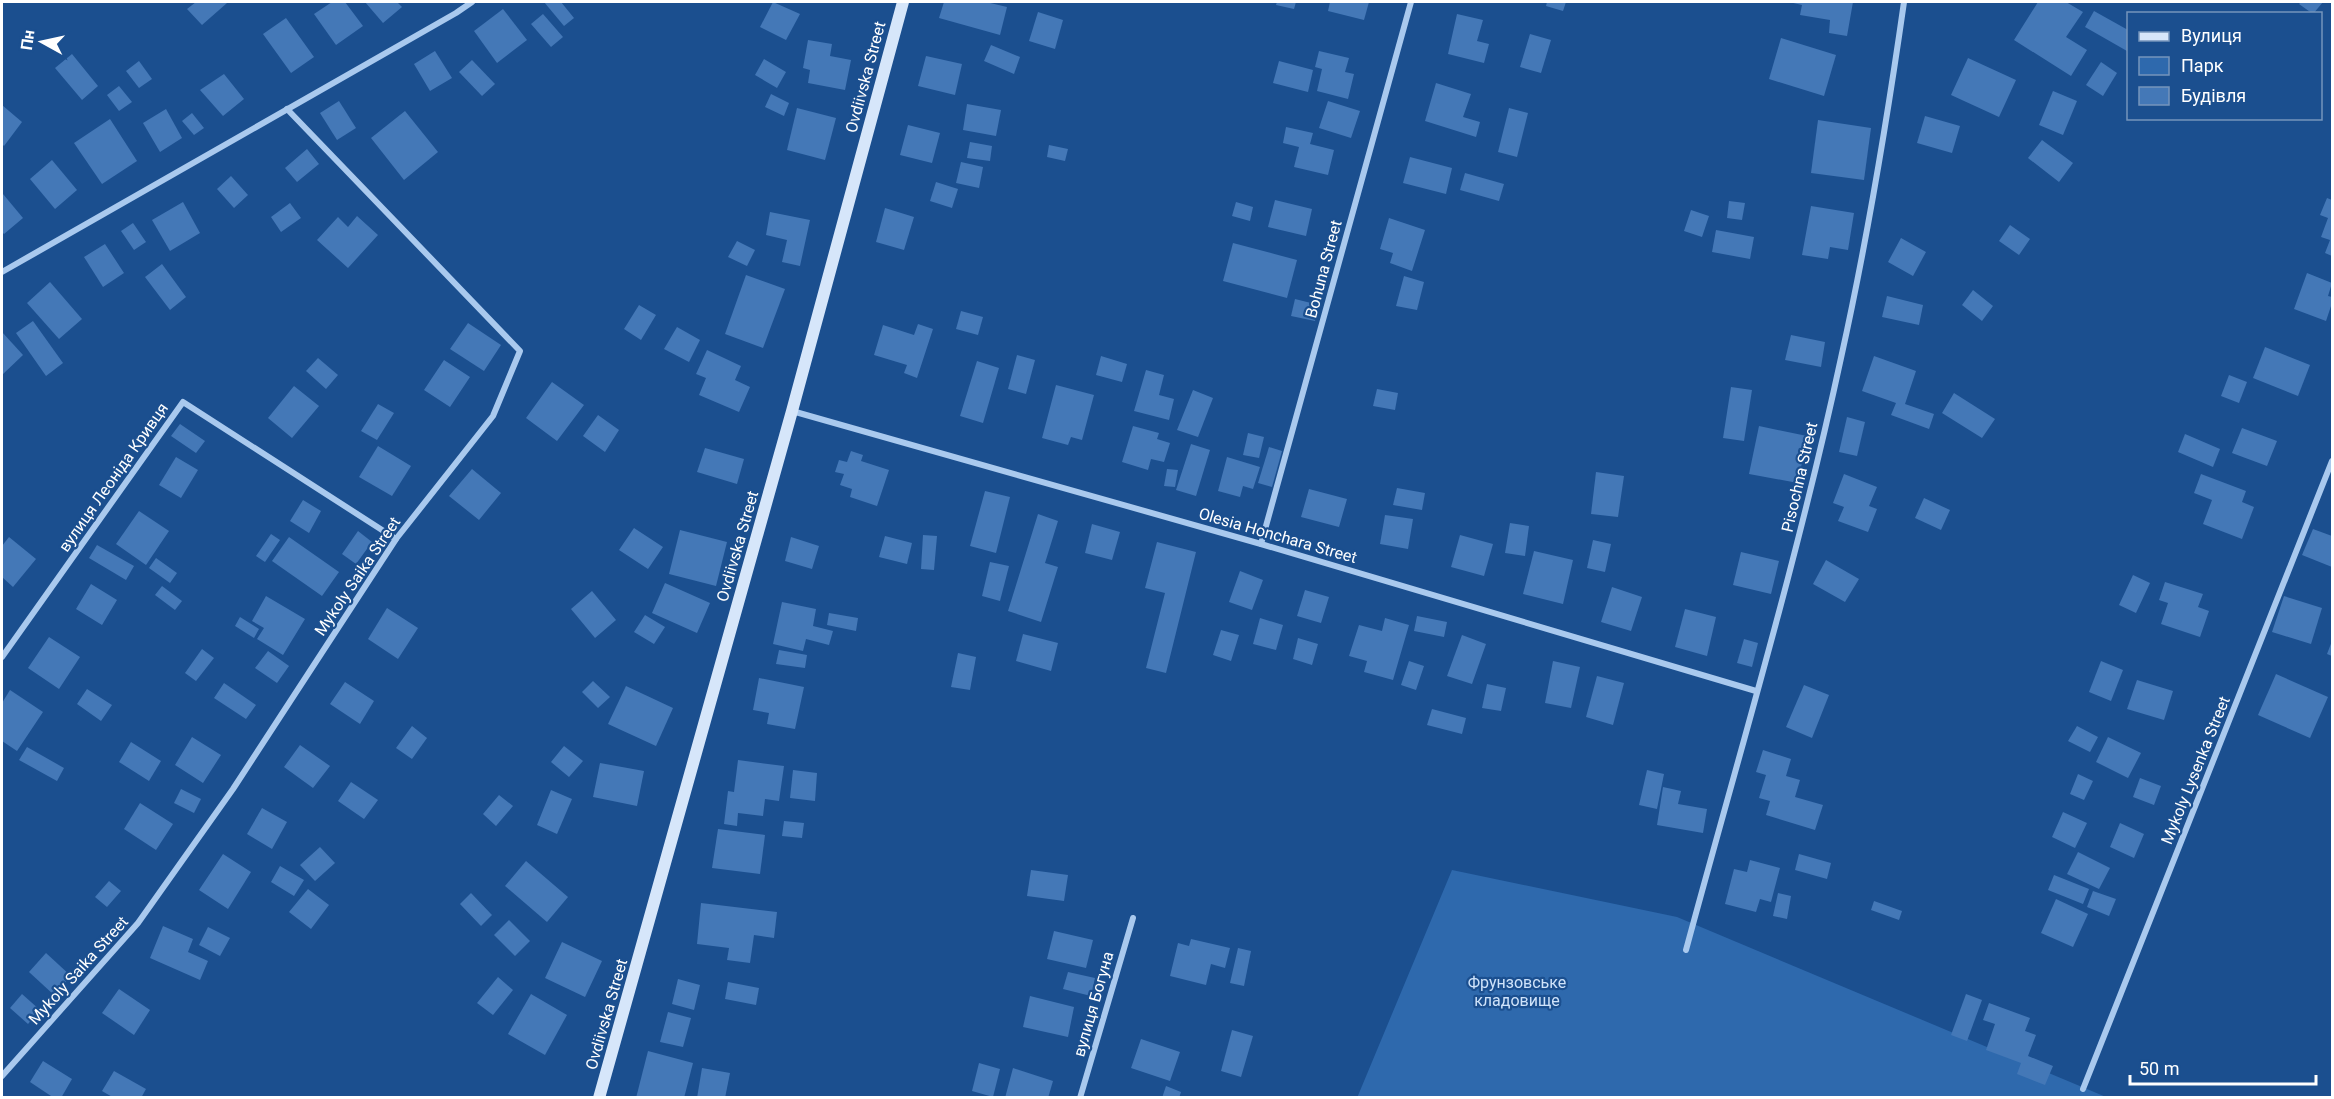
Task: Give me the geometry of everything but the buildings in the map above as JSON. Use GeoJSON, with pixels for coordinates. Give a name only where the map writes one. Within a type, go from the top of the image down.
{"type":"FeatureCollection","features":[{"type":"Feature","properties":{"kind":"main road","name":"Ovdiivska Street"},"geometry":{"type":"LineString","coordinates":[[599,1098],[792,411],[903,2]]}},
{"type":"Feature","properties":{"kind":"street"},"geometry":{"type":"LineString","coordinates":[[2,272],[472,2]]}},
{"type":"Feature","properties":{"kind":"street","name":"Bohuna Street"},"geometry":{"type":"LineString","coordinates":[[1261,544],[1411,2]]}},
{"type":"Feature","properties":{"kind":"street","name":"Pisochna Street"},"geometry":{"type":"LineString","coordinates":[[1686,950],[1799,536],[1842,358],[1888,109],[1904,2]]}},
{"type":"Feature","properties":{"kind":"street","name":"Mykoly Saika Street"},"geometry":{"type":"LineString","coordinates":[[2,1076],[138,923],[233,789],[396,539],[493,416],[520,351],[287,109]]}},
{"type":"Feature","properties":{"kind":"street","name":"вулиця Леоніда Кривця"},"geometry":{"type":"LineString","coordinates":[[2,657],[183,402],[396,539]]}},
{"type":"Feature","properties":{"kind":"street","name":"Olesia Honchara Street"},"geometry":{"type":"LineString","coordinates":[[792,411],[1261,544],[1756,691]]}},
{"type":"Feature","properties":{"kind":"street","name":"Mykoly Lysenka Street"},"geometry":{"type":"LineString","coordinates":[[2083,1089],[2332,461]]}},
{"type":"Feature","properties":{"kind":"street","name":"вулиця Богуна"},"geometry":{"type":"LineString","coordinates":[[1080,1098],[1133,918]]}},
{"type":"Feature","properties":{"kind":"green space","name":"Фрунзовське кладовище"},"geometry":{"type":"Polygon","coordinates":[[[1452,870],[1677,917],[2106,1097],[1357,1098],[1452,870]]]}}]}
